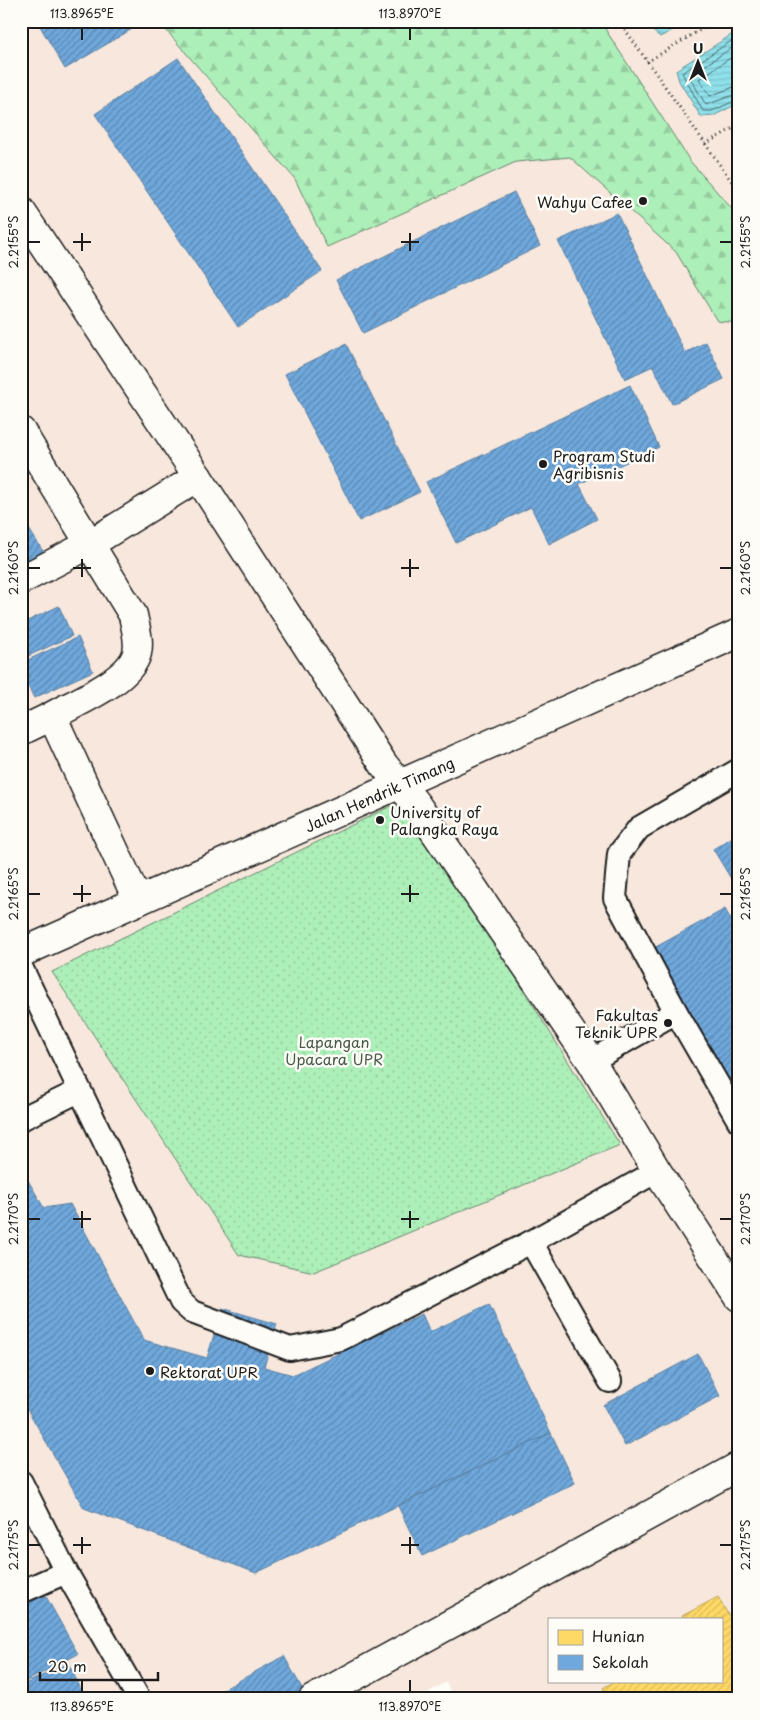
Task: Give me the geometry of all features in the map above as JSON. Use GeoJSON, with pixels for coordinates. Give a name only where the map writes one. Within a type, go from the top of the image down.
{"type":"FeatureCollection","features":[{"type":"Feature","properties":{"kind":"street"},"geometry":{"type":"LineString","coordinates":[[21,211],[198,477],[384,765],[402,784],[591,1061],[657,1171],[738,1294]]}},
{"type":"Feature","properties":{"kind":"street"},"geometry":{"type":"LineString","coordinates":[[21,431],[133,615],[138,638],[137,654],[128,671],[52,716],[21,730]]}},
{"type":"Feature","properties":{"kind":"street"},"geometry":{"type":"LineString","coordinates":[[21,580],[90,544],[198,477]]}},
{"type":"Feature","properties":{"kind":"street","name":"Jalan Hendrik Timang"},"geometry":{"type":"LineString","coordinates":[[21,953],[739,633]]}},
{"type":"Feature","properties":{"kind":"street"},"geometry":{"type":"LineString","coordinates":[[52,716],[138,901]]}},
{"type":"Feature","properties":{"kind":"street"},"geometry":{"type":"LineString","coordinates":[[313,1699],[739,1466]]}},
{"type":"Feature","properties":{"kind":"lane"},"geometry":{"type":"LineString","coordinates":[[739,770],[640,828],[619,854],[615,898],[676,1012],[739,1121]]}},
{"type":"Feature","properties":{"kind":"lane"},"geometry":{"type":"LineString","coordinates":[[21,967],[180,1302],[192,1312],[290,1348],[340,1339],[531,1242],[657,1171]]}},
{"type":"Feature","properties":{"kind":"lane"},"geometry":{"type":"LineString","coordinates":[[591,1061],[676,1012]]}},
{"type":"Feature","properties":{"kind":"lane"},"geometry":{"type":"LineString","coordinates":[[21,1119],[79,1091]]}},
{"type":"Feature","properties":{"kind":"lane"},"geometry":{"type":"LineString","coordinates":[[531,1242],[610,1381]]}},
{"type":"Feature","properties":{"kind":"lane"},"geometry":{"type":"LineString","coordinates":[[21,1482],[66,1572],[139,1699]]}},
{"type":"Feature","properties":{"kind":"lane"},"geometry":{"type":"LineString","coordinates":[[21,1592],[66,1572]]}},
{"type":"Feature","properties":{"kind":"path"},"geometry":{"type":"LineString","coordinates":[[619,21],[739,192]]}},
{"type":"Feature","properties":{"kind":"path"},"geometry":{"type":"LineString","coordinates":[[647,62],[715,21]]}},
{"type":"Feature","properties":{"kind":"path"},"geometry":{"type":"LineString","coordinates":[[705,144],[739,124]]}},
{"type":"Feature","properties":{"kind":"shaded area","name":"University of Palangka Raya"},"geometry":{"type":"Polygon","coordinates":[[[21,21],[739,21],[739,1699],[454,1699],[446,1682],[417,1699],[21,1699],[21,21]]]}},
{"type":"Feature","properties":{"kind":"green space"},"geometry":{"type":"Polygon","coordinates":[[[162,21],[600,21],[690,161],[739,217],[739,323],[717,321],[676,252],[570,157],[516,162],[327,247],[295,179],[166,30],[162,21]]]}},
{"type":"Feature","properties":{"kind":"green space","name":"Lapangan Upacara UPR"},"geometry":{"type":"Polygon","coordinates":[[[405,799],[620,1145],[314,1272],[239,1255],[52,972],[405,799]]]}},
{"type":"Feature","properties":{"kind":"water"},"geometry":{"type":"Polygon","coordinates":[[[641,21],[689,21],[660,37],[641,21]]]}},
{"type":"Feature","properties":{"kind":"water"},"geometry":{"type":"Polygon","coordinates":[[[739,30],[739,103],[713,116],[701,117],[679,81],[676,70],[739,30]]]}},
{"type":"Feature","properties":{"kind":"building: Hunian"},"geometry":{"type":"Polygon","coordinates":[[[718,1597],[729,1616],[739,1610],[739,1699],[730,1699],[729,1697],[725,1699],[609,1699],[603,1688],[613,1682],[722,1682],[722,1618],[683,1618],[682,1616],[718,1597]]]}},
{"type":"Feature","properties":{"kind":"building: Sekolah"},"geometry":{"type":"Polygon","coordinates":[[[37,21],[127,21],[132,29],[65,69],[37,21]]]}},
{"type":"Feature","properties":{"kind":"building: Sekolah"},"geometry":{"type":"Polygon","coordinates":[[[178,58],[322,271],[238,327],[95,114],[178,58]]]}},
{"type":"Feature","properties":{"kind":"building: Sekolah"},"geometry":{"type":"Polygon","coordinates":[[[514,192],[540,246],[363,333],[336,280],[514,192]]]}},
{"type":"Feature","properties":{"kind":"building: Sekolah"},"geometry":{"type":"Polygon","coordinates":[[[617,213],[685,353],[706,342],[724,379],[672,404],[653,366],[625,379],[558,241],[617,213]]]}},
{"type":"Feature","properties":{"kind":"building: Sekolah"},"geometry":{"type":"Polygon","coordinates":[[[346,344],[420,492],[359,521],[285,374],[346,344]]]}},
{"type":"Feature","properties":{"kind":"building: Sekolah","name":"Program Studi Agribisnis"},"geometry":{"type":"Polygon","coordinates":[[[630,385],[659,447],[579,484],[597,519],[549,544],[531,507],[456,543],[426,482],[630,385]]]}},
{"type":"Feature","properties":{"kind":"building: Sekolah"},"geometry":{"type":"Polygon","coordinates":[[[21,516],[44,553],[21,566],[21,516]]]}},
{"type":"Feature","properties":{"kind":"building: Sekolah"},"geometry":{"type":"Polygon","coordinates":[[[59,606],[72,636],[28,656],[21,641],[21,624],[59,606]]]}},
{"type":"Feature","properties":{"kind":"building: Sekolah"},"geometry":{"type":"Polygon","coordinates":[[[78,637],[93,671],[34,698],[21,672],[21,663],[78,637]]]}},
{"type":"Feature","properties":{"kind":"building: Sekolah"},"geometry":{"type":"Polygon","coordinates":[[[739,833],[739,892],[713,849],[739,833]]]}},
{"type":"Feature","properties":{"kind":"building: Sekolah"},"geometry":{"type":"Polygon","coordinates":[[[725,909],[739,934],[739,1092],[724,1100],[643,954],[725,909]]]}},
{"type":"Feature","properties":{"kind":"building: Sekolah","name":"Rektorat UPR"},"geometry":{"type":"Polygon","coordinates":[[[21,1168],[44,1208],[70,1204],[144,1340],[207,1358],[222,1308],[277,1324],[264,1367],[293,1375],[422,1314],[430,1332],[489,1304],[551,1433],[256,1573],[84,1508],[21,1398],[21,1168]]]}},
{"type":"Feature","properties":{"kind":"building: Sekolah"},"geometry":{"type":"Polygon","coordinates":[[[698,1354],[720,1396],[625,1446],[603,1405],[698,1354]]]}},
{"type":"Feature","properties":{"kind":"building: Sekolah"},"geometry":{"type":"Polygon","coordinates":[[[551,1433],[575,1483],[422,1556],[398,1506],[551,1433]]]}},
{"type":"Feature","properties":{"kind":"building: Sekolah"},"geometry":{"type":"Polygon","coordinates":[[[44,1593],[78,1654],[21,1684],[21,1605],[44,1593]]]}},
{"type":"Feature","properties":{"kind":"building: Sekolah"},"geometry":{"type":"Polygon","coordinates":[[[284,1656],[303,1690],[287,1699],[206,1699],[284,1656]]]}},
{"type":"Feature","properties":{"kind":"building: Sekolah"},"geometry":{"type":"Polygon","coordinates":[[[68,1663],[86,1699],[32,1699],[25,1684],[68,1663]]]}},
{"type":"Feature","properties":{"kind":"place","name":"Wahyu Cafee"},"geometry":{"type":"Point","coordinates":[643,201]}},
{"type":"Feature","properties":{"kind":"place","name":"Program Studi Agribisnis"},"geometry":{"type":"Point","coordinates":[543,464]}},
{"type":"Feature","properties":{"kind":"place","name":"University of Palangka Raya"},"geometry":{"type":"Point","coordinates":[380,820]}},
{"type":"Feature","properties":{"kind":"place","name":"Fakultas Teknik UPR"},"geometry":{"type":"Point","coordinates":[668,1023]}},
{"type":"Feature","properties":{"kind":"place","name":"Rektorat UPR"},"geometry":{"type":"Point","coordinates":[150,1371]}}]}
